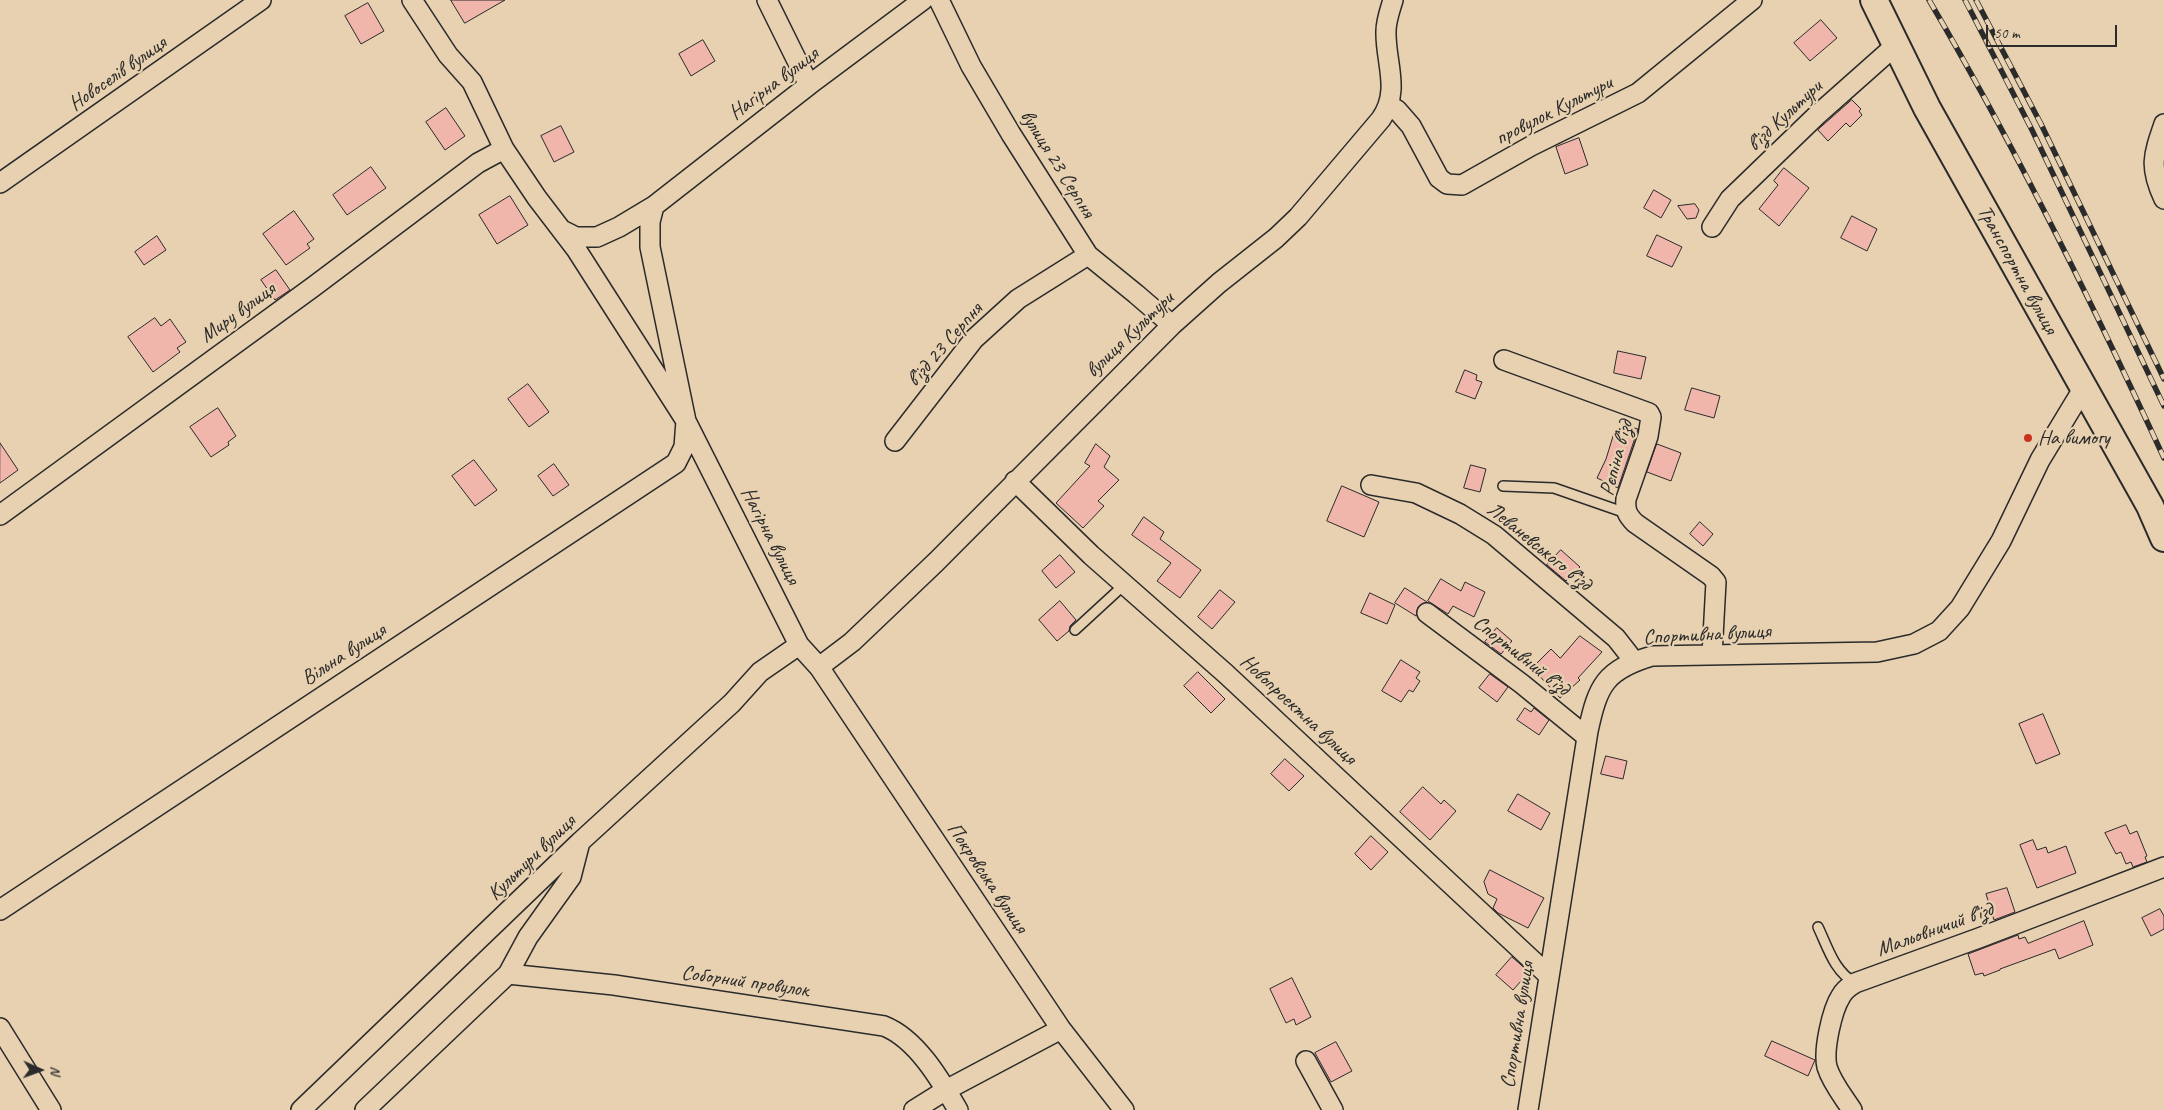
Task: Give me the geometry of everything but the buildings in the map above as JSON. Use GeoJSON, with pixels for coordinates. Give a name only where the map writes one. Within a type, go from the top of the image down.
{"type":"FeatureCollection","features":[{"type":"Feature","properties":{"kind":"street","name":"Новоселів вулиця"},"geometry":{"type":"LineString","coordinates":[[0,183],[261,0]]}},
{"type":"Feature","properties":{"kind":"street","name":"Нагірна вулиця"},"geometry":{"type":"LineString","coordinates":[[412,0],[448,55],[472,82],[504,149],[537,198],[564,231],[686,421],[800,645],[819,667]]}},
{"type":"Feature","properties":{"kind":"street"},"geometry":{"type":"LineString","coordinates":[[767,0],[808,85]]}},
{"type":"Feature","properties":{"kind":"street","name":"Нагірна вулиця"},"geometry":{"type":"LineString","coordinates":[[564,231],[576,237],[597,237],[619,227],[654,206],[808,85],[923,0]]}},
{"type":"Feature","properties":{"kind":"street","name":"вулиця 23 Серпня"},"geometry":{"type":"LineString","coordinates":[[939,0],[971,66],[996,109],[1088,255],[1172,325]]}},
{"type":"Feature","properties":{"kind":"street","name":"вулиця Культури"},"geometry":{"type":"LineString","coordinates":[[819,667],[859,636],[936,562],[1172,325],[1219,283],[1276,238],[1298,217],[1381,119],[1389,105],[1392,87],[1386,29],[1393,0]]}},
{"type":"Feature","properties":{"kind":"street","name":"провулок Культури"},"geometry":{"type":"LineString","coordinates":[[1389,105],[1397,110],[1411,126],[1439,178],[1447,184],[1462,185],[1531,146],[1638,93],[1752,0]]}},
{"type":"Feature","properties":{"kind":"street","name":"Транспортна вулиця"},"geometry":{"type":"LineString","coordinates":[[1874,0],[1926,108],[2150,506],[2164,538]]}},
{"type":"Feature","properties":{"kind":"street","name":"в’їзд Культури"},"geometry":{"type":"LineString","coordinates":[[1712,227],[1730,199],[1816,116],[1896,45]]}},
{"type":"Feature","properties":{"kind":"street"},"geometry":{"type":"LineString","coordinates":[[2164,124],[2154,151],[2155,179],[2164,199]]}},
{"type":"Feature","properties":{"kind":"street","name":"Миру вулиця"},"geometry":{"type":"LineString","coordinates":[[0,515],[313,287],[478,163],[504,149]]}},
{"type":"Feature","properties":{"kind":"street","name":"Нагірна вулиця"},"geometry":{"type":"LineString","coordinates":[[654,206],[650,222],[650,247],[686,421]]}},
{"type":"Feature","properties":{"kind":"street","name":"в’їзд 23 Серпня"},"geometry":{"type":"LineString","coordinates":[[895,440],[974,339],[1018,299],[1088,255]]}},
{"type":"Feature","properties":{"kind":"street","name":"Рєпіна в’їзд"},"geometry":{"type":"LineString","coordinates":[[1504,360],[1649,413],[1651,423],[1626,499],[1627,513],[1635,523],[1711,576],[1716,582],[1712,655]]}},
{"type":"Feature","properties":{"kind":"street","name":"Спортивна вулиця"},"geometry":{"type":"LineString","coordinates":[[1528,1110],[1587,737],[1594,702],[1605,682],[1620,668],[1652,656],[1877,652],[1914,644],[1939,631],[1960,608],[2001,541],[2040,460],[2083,389]]}},
{"type":"Feature","properties":{"kind":"street","name":"Вільна вулиця"},"geometry":{"type":"LineString","coordinates":[[0,910],[676,463],[684,447],[686,421]]}},
{"type":"Feature","properties":{"kind":"street","name":"Новопроектна вулиця"},"geometry":{"type":"LineString","coordinates":[[1015,481],[1125,584],[1226,674],[1548,975]]}},
{"type":"Feature","properties":{"kind":"street","name":"Леваневського в’їзд"},"geometry":{"type":"LineString","coordinates":[[1371,485],[1416,493],[1460,514],[1494,535],[1616,638],[1634,662]]}},
{"type":"Feature","properties":{"kind":"street","name":"Спортивний в’їзд"},"geometry":{"type":"LineString","coordinates":[[1427,613],[1522,684],[1587,737]]}},
{"type":"Feature","properties":{"kind":"street","name":"Культури вулиця"},"geometry":{"type":"LineString","coordinates":[[302,1110],[580,842],[732,703],[760,672],[800,645]]}},
{"type":"Feature","properties":{"kind":"street","name":"Покровська вулиця"},"geometry":{"type":"LineString","coordinates":[[819,667],[1062,1029],[1124,1110]]}},
{"type":"Feature","properties":{"kind":"street"},"geometry":{"type":"LineString","coordinates":[[365,1110],[508,974],[528,937],[571,877],[580,842]]}},
{"type":"Feature","properties":{"kind":"street","name":"Мальовничий в’їзд"},"geometry":{"type":"LineString","coordinates":[[1852,1110],[1833,1081],[1827,1065],[1826,1045],[1840,996],[1855,983],[1988,935],[2164,867]]}},
{"type":"Feature","properties":{"kind":"street","name":"Соборний провулок"},"geometry":{"type":"LineString","coordinates":[[508,974],[623,986],[878,1025],[896,1032],[912,1044],[946,1090],[958,1110]]}},
{"type":"Feature","properties":{"kind":"street"},"geometry":{"type":"LineString","coordinates":[[0,1028],[52,1110]]}},
{"type":"Feature","properties":{"kind":"street"},"geometry":{"type":"LineString","coordinates":[[914,1110],[946,1090],[1062,1029]]}},
{"type":"Feature","properties":{"kind":"street"},"geometry":{"type":"LineString","coordinates":[[1306,1061],[1333,1110]]}},
{"type":"Feature","properties":{"kind":"lane"},"geometry":{"type":"LineString","coordinates":[[1503,486],[1554,488],[1627,513]]}},
{"type":"Feature","properties":{"kind":"lane"},"geometry":{"type":"LineString","coordinates":[[1075,630],[1125,584]]}},
{"type":"Feature","properties":{"kind":"lane"},"geometry":{"type":"LineString","coordinates":[[1818,927],[1837,968],[1846,978],[1855,983]]}},
{"type":"Feature","properties":{"kind":"railway"},"geometry":{"type":"LineString","coordinates":[[1929,0],[2023,169],[2109,341],[2164,458]]}},
{"type":"Feature","properties":{"kind":"railway"},"geometry":{"type":"LineString","coordinates":[[1965,0],[2032,130],[2164,406]]}},
{"type":"Feature","properties":{"kind":"railway"},"geometry":{"type":"LineString","coordinates":[[1976,0],[2041,124],[2164,379]]}},
{"type":"Feature","properties":{"kind":"place","name":"На вимогу"},"geometry":{"type":"Point","coordinates":[2028,438]}}]}
